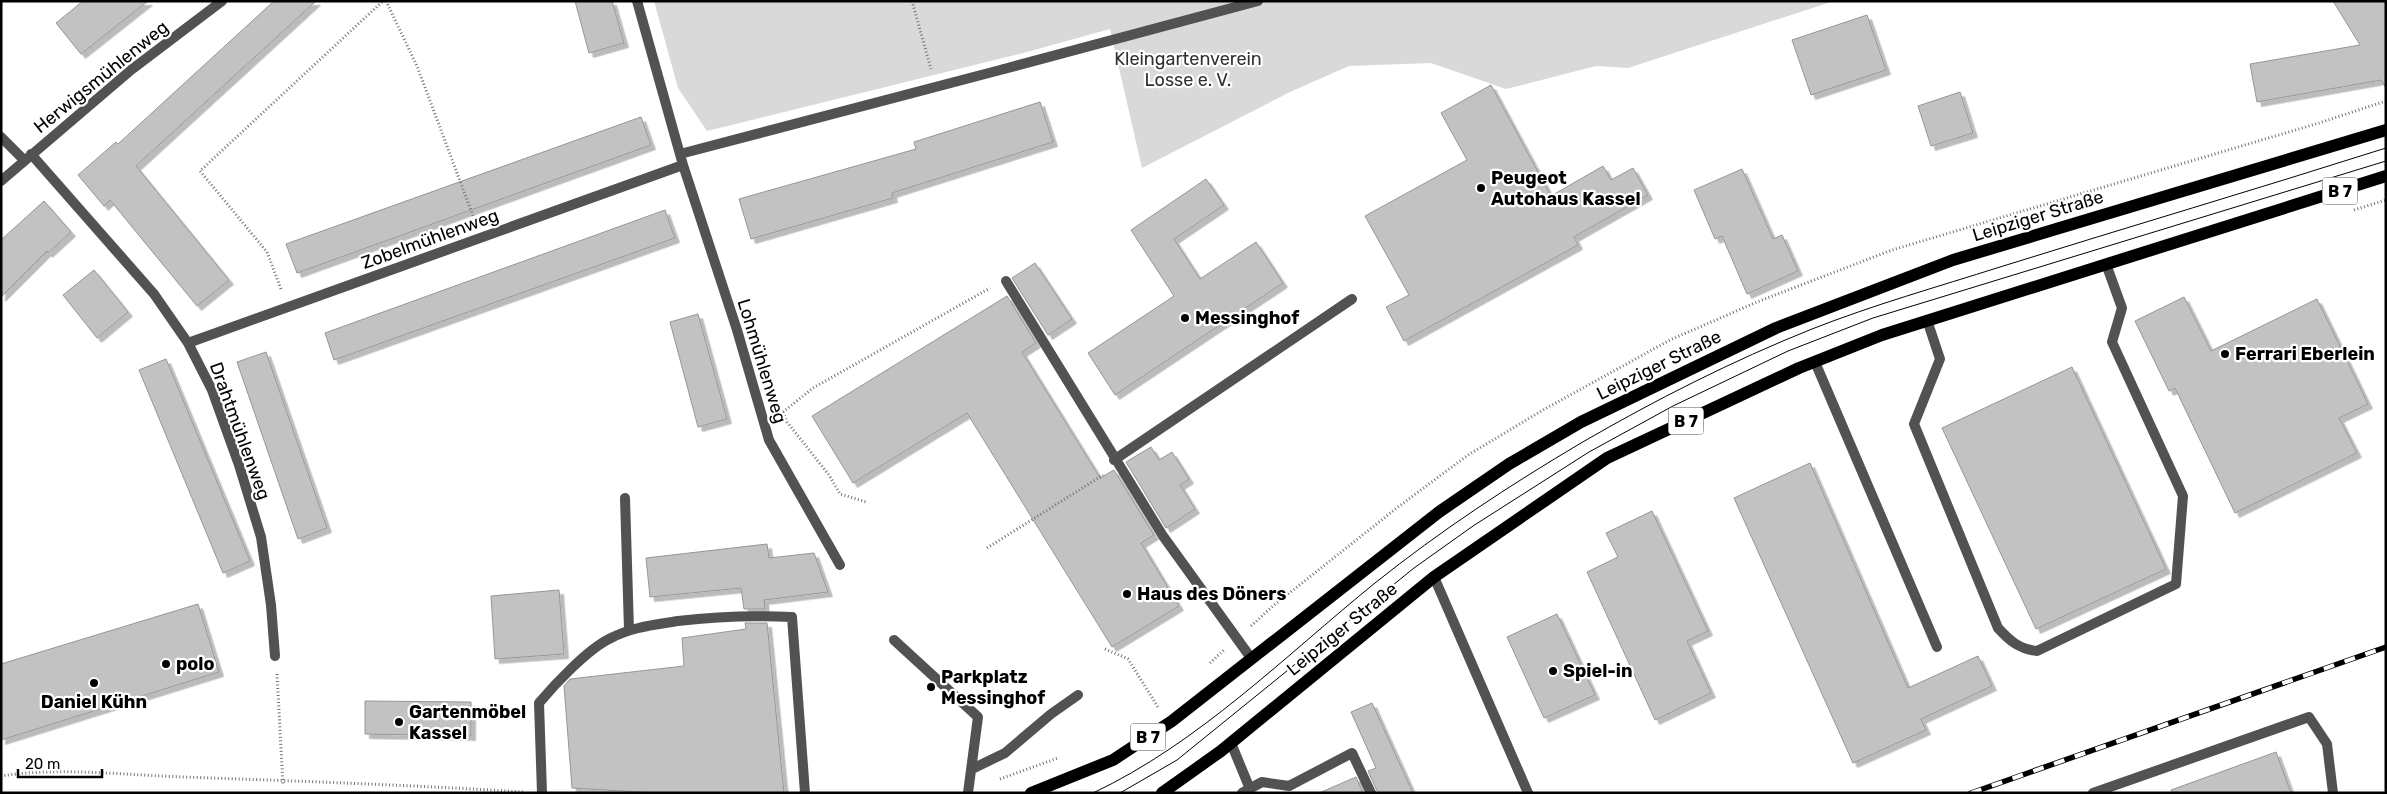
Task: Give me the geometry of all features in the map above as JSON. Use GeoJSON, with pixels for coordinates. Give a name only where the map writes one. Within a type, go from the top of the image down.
{"type":"FeatureCollection","features":[{"type":"Feature","properties":{"kind":"main road","name":"Leipziger Straße"},"geometry":{"type":"LineString","coordinates":[[1031,793],[1113,760],[1172,721],[1439,512],[1509,464],[1581,422],[1776,328],[1953,260],[2386,130]]}},
{"type":"Feature","properties":{"kind":"main road","name":"Leipziger Straße"},"geometry":{"type":"LineString","coordinates":[[1162,793],[1231,743],[1434,577],[1607,458],[1815,362],[1882,335],[2386,176]]}},
{"type":"Feature","properties":{"kind":"street","name":"Herwigsmühlenweg"},"geometry":{"type":"LineString","coordinates":[[1,181],[131,70],[222,1]]}},
{"type":"Feature","properties":{"kind":"street","name":"Lohmühlenweg"},"geometry":{"type":"LineString","coordinates":[[637,1],[683,165],[738,330],[769,440],[840,565]]}},
{"type":"Feature","properties":{"kind":"street"},"geometry":{"type":"LineString","coordinates":[[680,154],[1258,1]]}},
{"type":"Feature","properties":{"kind":"street","name":"Drahtmühlenweg"},"geometry":{"type":"LineString","coordinates":[[1,137],[28,157],[154,294],[188,343],[219,409],[239,465],[261,537],[276,656]]}},
{"type":"Feature","properties":{"kind":"street","name":"Zobelmühlenweg"},"geometry":{"type":"LineString","coordinates":[[188,343],[683,165]]}},
{"type":"Feature","properties":{"kind":"street"},"geometry":{"type":"LineString","coordinates":[[1927,320],[1940,359],[1914,424],[1998,628],[2009,640],[2022,649],[2036,651],[2176,584],[2183,496],[2112,342],[2122,308],[2106,264]]}},
{"type":"Feature","properties":{"kind":"street"},"geometry":{"type":"LineString","coordinates":[[1006,281],[1116,463],[1163,536],[1252,658]]}},
{"type":"Feature","properties":{"kind":"street"},"geometry":{"type":"LineString","coordinates":[[1116,463],[1352,300]]}},
{"type":"Feature","properties":{"kind":"street"},"geometry":{"type":"LineString","coordinates":[[1815,362],[1937,646]]}},
{"type":"Feature","properties":{"kind":"street"},"geometry":{"type":"LineString","coordinates":[[625,498],[628,630]]}},
{"type":"Feature","properties":{"kind":"street"},"geometry":{"type":"LineString","coordinates":[[1434,577],[1528,793]]}},
{"type":"Feature","properties":{"kind":"street"},"geometry":{"type":"LineString","coordinates":[[542,793],[539,703],[558,680],[607,639],[628,630],[642,626],[718,616],[792,617],[805,793]]}},
{"type":"Feature","properties":{"kind":"street"},"geometry":{"type":"LineString","coordinates":[[894,640],[978,717],[968,792]]}},
{"type":"Feature","properties":{"kind":"street"},"geometry":{"type":"LineString","coordinates":[[972,769],[1005,753],[1051,714],[1078,695]]}},
{"type":"Feature","properties":{"kind":"street"},"geometry":{"type":"LineString","coordinates":[[2093,793],[2309,717],[2327,744],[2332,793]]}},
{"type":"Feature","properties":{"kind":"street"},"geometry":{"type":"LineString","coordinates":[[1231,743],[1246,791],[1262,782],[1289,786],[1352,754],[1371,793]]}},
{"type":"Feature","properties":{"kind":"path"},"geometry":{"type":"LineString","coordinates":[[288,307],[267,252],[200,171],[385,1],[417,66],[482,238]]}},
{"type":"Feature","properties":{"kind":"path"},"geometry":{"type":"LineString","coordinates":[[912,1],[935,86]]}},
{"type":"Feature","properties":{"kind":"path"},"geometry":{"type":"LineString","coordinates":[[866,502],[840,494],[828,474],[787,422],[783,412],[813,388],[985,290],[1006,281]]}},
{"type":"Feature","properties":{"kind":"path"},"geometry":{"type":"LineString","coordinates":[[987,548],[1116,463]]}},
{"type":"Feature","properties":{"kind":"path"},"geometry":{"type":"LineString","coordinates":[[1209,664],[1238,638]]}},
{"type":"Feature","properties":{"kind":"path"},"geometry":{"type":"LineString","coordinates":[[1105,649],[1128,659],[1158,707]]}},
{"type":"Feature","properties":{"kind":"path"},"geometry":{"type":"LineString","coordinates":[[276,656],[284,782]]}},
{"type":"Feature","properties":{"kind":"path"},"geometry":{"type":"LineString","coordinates":[[1150,712],[1166,701]]}},
{"type":"Feature","properties":{"kind":"path"},"geometry":{"type":"LineString","coordinates":[[968,792],[1065,755]]}},
{"type":"Feature","properties":{"kind":"path"},"geometry":{"type":"LineString","coordinates":[[1,776],[19,773],[93,774],[525,792]]}},
{"type":"Feature","properties":{"kind":"green space","name":"Kleingartenverein Losse e. V."},"geometry":{"type":"Polygon","coordinates":[[[654,1],[1834,1],[1628,68],[1596,66],[1506,89],[1431,63],[1349,66],[1290,92],[1142,168],[1110,29],[1027,52],[707,131],[678,88],[654,1]]]}},
{"type":"Feature","properties":{"kind":"building"},"geometry":{"type":"Polygon","coordinates":[[[83,1],[148,1],[81,54],[56,23],[83,1]]]}},
{"type":"Feature","properties":{"kind":"building"},"geometry":{"type":"Polygon","coordinates":[[[274,1],[316,1],[136,166],[229,280],[197,306],[110,200],[104,206],[78,175],[116,142],[118,144],[274,1]]]}},
{"type":"Feature","properties":{"kind":"building"},"geometry":{"type":"Polygon","coordinates":[[[575,1],[612,1],[624,43],[589,53],[575,1]]]}},
{"type":"Feature","properties":{"kind":"building"},"geometry":{"type":"Polygon","coordinates":[[[2333,1],[2386,1],[2386,88],[2381,80],[2257,102],[2250,64],[2360,45],[2333,1]]]}},
{"type":"Feature","properties":{"kind":"building"},"geometry":{"type":"Polygon","coordinates":[[[1867,15],[1886,70],[1811,95],[1792,40],[1867,15]]]}},
{"type":"Feature","properties":{"kind":"building","name":"Peugeot Autohaus Kassel"},"geometry":{"type":"Polygon","coordinates":[[[1491,85],[1551,196],[1603,166],[1611,180],[1633,168],[1648,195],[1574,237],[1578,245],[1404,341],[1386,307],[1409,295],[1365,216],[1467,160],[1441,113],[1491,85]]]}},
{"type":"Feature","properties":{"kind":"building"},"geometry":{"type":"Polygon","coordinates":[[[1960,92],[1973,133],[1931,146],[1918,106],[1960,92]]]}},
{"type":"Feature","properties":{"kind":"building"},"geometry":{"type":"Polygon","coordinates":[[[1040,102],[1053,142],[892,193],[893,198],[751,239],[739,199],[916,149],[914,142],[1040,102]]]}},
{"type":"Feature","properties":{"kind":"building"},"geometry":{"type":"Polygon","coordinates":[[[641,117],[651,145],[297,273],[286,244],[641,117]]]}},
{"type":"Feature","properties":{"kind":"building"},"geometry":{"type":"Polygon","coordinates":[[[1742,169],[1773,239],[1782,235],[1798,271],[1747,294],[1722,236],[1715,239],[1694,190],[1742,169]]]}},
{"type":"Feature","properties":{"kind":"building","name":"Messinghof"},"geometry":{"type":"Polygon","coordinates":[[[1206,179],[1224,205],[1174,239],[1200,279],[1256,242],[1283,283],[1115,395],[1088,353],[1174,296],[1131,230],[1206,179]]]}},
{"type":"Feature","properties":{"kind":"building"},"geometry":{"type":"Polygon","coordinates":[[[44,201],[71,232],[48,253],[47,251],[1,297],[1,240],[44,201]]]}},
{"type":"Feature","properties":{"kind":"building"},"geometry":{"type":"Polygon","coordinates":[[[665,210],[675,238],[334,360],[325,333],[665,210]]]}},
{"type":"Feature","properties":{"kind":"building"},"geometry":{"type":"Polygon","coordinates":[[[1035,263],[1072,319],[1048,335],[1012,278],[1035,263]]]}},
{"type":"Feature","properties":{"kind":"building"},"geometry":{"type":"Polygon","coordinates":[[[94,270],[128,312],[97,338],[63,295],[94,270]]]}},
{"type":"Feature","properties":{"kind":"building"},"geometry":{"type":"Polygon","coordinates":[[[1007,296],[1036,343],[1022,352],[1100,478],[1114,470],[1154,535],[1141,543],[1179,606],[1112,647],[967,413],[853,483],[812,416],[1007,296]]]}},
{"type":"Feature","properties":{"kind":"building"},"geometry":{"type":"Polygon","coordinates":[[[2184,297],[2211,351],[2317,299],[2368,404],[2339,418],[2357,453],[2235,513],[2175,388],[2169,391],[2135,321],[2184,297]]]}},
{"type":"Feature","properties":{"kind":"building"},"geometry":{"type":"Polygon","coordinates":[[[698,314],[727,419],[698,427],[670,322],[698,314]]]}},
{"type":"Feature","properties":{"kind":"building"},"geometry":{"type":"Polygon","coordinates":[[[266,352],[327,528],[298,539],[237,362],[266,352]]]}},
{"type":"Feature","properties":{"kind":"building"},"geometry":{"type":"Polygon","coordinates":[[[166,359],[250,561],[223,573],[139,370],[166,359]]]}},
{"type":"Feature","properties":{"kind":"building"},"geometry":{"type":"Polygon","coordinates":[[[2072,367],[2166,569],[2036,629],[1942,428],[2072,367]]]}},
{"type":"Feature","properties":{"kind":"building"},"geometry":{"type":"Polygon","coordinates":[[[1151,447],[1159,460],[1172,452],[1189,479],[1180,485],[1195,509],[1166,528],[1126,462],[1151,447]]]}},
{"type":"Feature","properties":{"kind":"building"},"geometry":{"type":"Polygon","coordinates":[[[1810,463],[1908,688],[1978,656],[1992,686],[1921,719],[1926,730],[1853,763],[1734,498],[1810,463]]]}},
{"type":"Feature","properties":{"kind":"building"},"geometry":{"type":"Polygon","coordinates":[[[1652,511],[1708,631],[1687,641],[1711,693],[1655,720],[1587,572],[1618,557],[1606,533],[1652,511]]]}},
{"type":"Feature","properties":{"kind":"building"},"geometry":{"type":"Polygon","coordinates":[[[767,544],[769,558],[814,553],[828,592],[764,600],[765,609],[744,609],[741,588],[650,597],[646,558],[767,544]]]}},
{"type":"Feature","properties":{"kind":"building"},"geometry":{"type":"Polygon","coordinates":[[[559,590],[564,654],[495,659],[491,596],[559,590]]]}},
{"type":"Feature","properties":{"kind":"building"},"geometry":{"type":"Polygon","coordinates":[[[198,604],[219,672],[1,740],[1,664],[198,604]]]}},
{"type":"Feature","properties":{"kind":"building","name":"Spiel-in"},"geometry":{"type":"Polygon","coordinates":[[[1557,614],[1595,695],[1544,718],[1507,637],[1557,614]]]}},
{"type":"Feature","properties":{"kind":"building"},"geometry":{"type":"Polygon","coordinates":[[[745,623],[767,623],[784,793],[655,793],[572,788],[564,686],[570,679],[684,666],[682,638],[746,629],[745,623]]]}},
{"type":"Feature","properties":{"kind":"building"},"geometry":{"type":"Polygon","coordinates":[[[365,701],[471,702],[471,736],[365,734],[365,701]]]}},
{"type":"Feature","properties":{"kind":"building"},"geometry":{"type":"Polygon","coordinates":[[[1372,703],[1413,793],[1378,793],[1368,771],[1376,768],[1351,712],[1372,703]]]}},
{"type":"Feature","properties":{"kind":"building"},"geometry":{"type":"Polygon","coordinates":[[[2276,752],[2291,793],[2172,793],[2171,790],[2276,752]]]}},
{"type":"Feature","properties":{"kind":"building"},"geometry":{"type":"Polygon","coordinates":[[[1356,777],[1363,793],[1319,793],[1356,777]]]}},
{"type":"Feature","properties":{"kind":"tram line"},"geometry":{"type":"LineString","coordinates":[[1093,793],[1132,773],[1205,724],[1240,697],[1375,583],[1476,509],[1581,443],[1694,382],[1782,341],[1858,312],[2386,148]]}},
{"type":"Feature","properties":{"kind":"tram line"},"geometry":{"type":"LineString","coordinates":[[1120,793],[1177,760],[1414,568],[1473,526],[1589,452],[1673,406],[1788,351],[1873,318],[2386,161]]}},
{"type":"Feature","properties":{"kind":"railway"},"geometry":{"type":"LineString","coordinates":[[1971,793],[2386,647]]}},
{"type":"Feature","properties":{"kind":"place","name":"Peugeot Autohaus Kassel"},"geometry":{"type":"Point","coordinates":[1481,188]}},
{"type":"Feature","properties":{"kind":"place","name":"Messinghof"},"geometry":{"type":"Point","coordinates":[1185,318]}},
{"type":"Feature","properties":{"kind":"place","name":"Ferrari Eberlein"},"geometry":{"type":"Point","coordinates":[2225,354]}},
{"type":"Feature","properties":{"kind":"place","name":"Haus des Döners"},"geometry":{"type":"Point","coordinates":[1127,594]}},
{"type":"Feature","properties":{"kind":"place","name":"polo"},"geometry":{"type":"Point","coordinates":[166,664]}},
{"type":"Feature","properties":{"kind":"place","name":"Spiel-in"},"geometry":{"type":"Point","coordinates":[1553,671]}},
{"type":"Feature","properties":{"kind":"place","name":"Daniel Kühn"},"geometry":{"type":"Point","coordinates":[94,683]}},
{"type":"Feature","properties":{"kind":"place","name":"Parkplatz Messinghof"},"geometry":{"type":"Point","coordinates":[931,687]}},
{"type":"Feature","properties":{"kind":"place","name":"Gartenmöbel Kassel"},"geometry":{"type":"Point","coordinates":[399,722]}}]}
